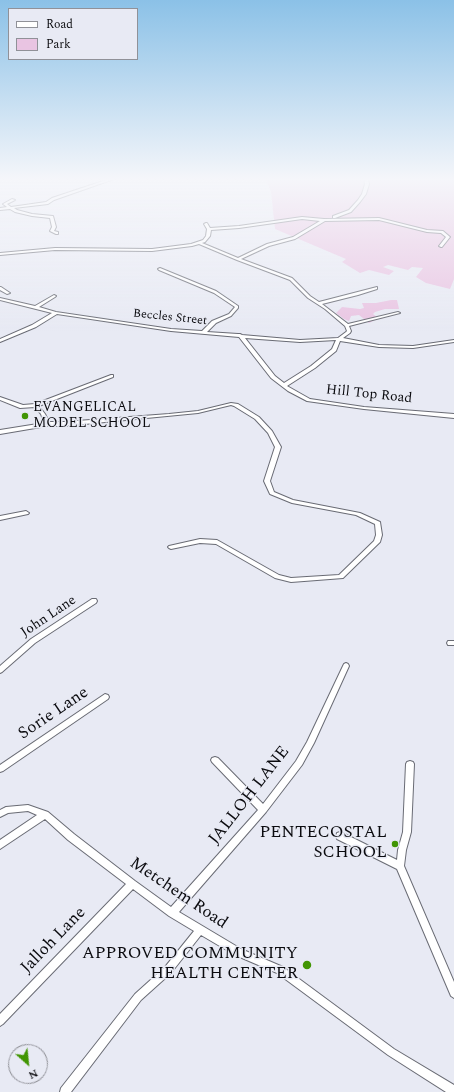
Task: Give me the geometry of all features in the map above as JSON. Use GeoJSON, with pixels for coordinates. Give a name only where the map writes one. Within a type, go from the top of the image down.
{"type":"FeatureCollection","features":[{"type":"Feature","properties":{"kind":"street"},"geometry":{"type":"LineString","coordinates":[[52,230],[57,233]]}},
{"type":"Feature","properties":{"kind":"street"},"geometry":{"type":"LineString","coordinates":[[0,254],[20,251],[62,249],[152,250],[200,243],[208,236],[209,230]]}},
{"type":"Feature","properties":{"kind":"street"},"geometry":{"type":"LineString","coordinates":[[238,259],[268,245],[294,238],[307,230]]}},
{"type":"Feature","properties":{"kind":"street"},"geometry":{"type":"LineString","coordinates":[[423,230],[442,232],[448,236],[441,246]]}},
{"type":"Feature","properties":{"kind":"street"},"geometry":{"type":"LineString","coordinates":[[200,243],[292,279],[309,296],[347,326],[349,331],[348,333],[340,340],[334,350],[313,368],[285,385]]}},
{"type":"Feature","properties":{"kind":"street"},"geometry":{"type":"LineString","coordinates":[[192,245],[209,247]]}},
{"type":"Feature","properties":{"kind":"street"},"geometry":{"type":"LineString","coordinates":[[160,269],[215,292],[237,307],[230,315],[214,322],[204,332]]}},
{"type":"Feature","properties":{"kind":"street"},"geometry":{"type":"LineString","coordinates":[[0,288],[8,293]]}},
{"type":"Feature","properties":{"kind":"street"},"geometry":{"type":"LineString","coordinates":[[319,303],[376,288]]}},
{"type":"Feature","properties":{"kind":"street"},"geometry":{"type":"LineString","coordinates":[[35,308],[54,296]]}},
{"type":"Feature","properties":{"kind":"street","name":"Beccles Street"},"geometry":{"type":"LineString","coordinates":[[0,299],[56,313],[171,330],[300,341],[340,340],[379,346],[412,347],[454,341]]}},
{"type":"Feature","properties":{"kind":"street"},"geometry":{"type":"LineString","coordinates":[[347,326],[398,312]]}},
{"type":"Feature","properties":{"kind":"street"},"geometry":{"type":"LineString","coordinates":[[0,341],[34,326],[56,313]]}},
{"type":"Feature","properties":{"kind":"street","name":"Hill Top Road"},"geometry":{"type":"LineString","coordinates":[[240,335],[273,377],[302,397],[317,402],[454,416]]}},
{"type":"Feature","properties":{"kind":"street"},"geometry":{"type":"LineString","coordinates":[[0,398],[22,407],[36,405],[111,376]]}},
{"type":"Feature","properties":{"kind":"street"},"geometry":{"type":"LineString","coordinates":[[0,432],[47,424],[64,424],[198,412],[231,404],[236,405],[257,418],[270,432],[278,447],[267,481],[272,493],[292,501],[358,514],[378,523],[379,535],[377,542],[341,577],[291,580],[277,577],[217,542],[200,542],[171,547]]}},
{"type":"Feature","properties":{"kind":"street"},"geometry":{"type":"LineString","coordinates":[[36,405],[43,414],[47,424]]}},
{"type":"Feature","properties":{"kind":"street"},"geometry":{"type":"LineString","coordinates":[[0,518],[26,513]]}},
{"type":"Feature","properties":{"kind":"street","name":"John Lane"},"geometry":{"type":"LineString","coordinates":[[0,670],[33,641],[94,601]]}},
{"type":"Feature","properties":{"kind":"street","name":"JALLOH LANE"},"geometry":{"type":"LineString","coordinates":[[172,913],[263,810],[299,763],[346,666]]}},
{"type":"Feature","properties":{"kind":"street","name":"Sorie Lane"},"geometry":{"type":"LineString","coordinates":[[0,769],[105,697]]}},
{"type":"Feature","properties":{"kind":"street"},"geometry":{"type":"LineString","coordinates":[[215,760],[263,810]]}},
{"type":"Feature","properties":{"kind":"street"},"geometry":{"type":"LineString","coordinates":[[410,764],[407,832],[402,850],[400,866],[454,993]]}},
{"type":"Feature","properties":{"kind":"street","name":"Metchem Road"},"geometry":{"type":"LineString","coordinates":[[3,812],[28,808],[45,814],[71,837],[172,913],[238,952],[280,970],[392,1052],[454,1091]]}},
{"type":"Feature","properties":{"kind":"street"},"geometry":{"type":"LineString","coordinates":[[0,845],[45,814]]}},
{"type":"Feature","properties":{"kind":"street"},"geometry":{"type":"LineString","coordinates":[[340,836],[400,866]]}},
{"type":"Feature","properties":{"kind":"street","name":"Jalloh Lane"},"geometry":{"type":"LineString","coordinates":[[0,1021],[132,884]]}},
{"type":"Feature","properties":{"kind":"street"},"geometry":{"type":"LineString","coordinates":[[65,1092],[138,997],[168,970],[200,930]]}},
{"type":"Feature","properties":{"kind":"green space"},"geometry":{"type":"Polygon","coordinates":[[[277,230],[454,230],[454,279],[450,289],[426,283],[416,277],[423,268],[412,267],[408,270],[388,265],[383,267],[394,271],[389,275],[369,270],[360,273],[342,262],[346,259],[277,230]]]}},
{"type":"Feature","properties":{"kind":"green space"},"geometry":{"type":"Polygon","coordinates":[[[397,300],[399,309],[385,309],[375,312],[373,314],[377,317],[385,319],[379,318],[369,323],[359,315],[351,316],[349,321],[336,313],[342,307],[360,309],[364,308],[362,303],[376,303],[397,300]]]}},
{"type":"Feature","properties":{"kind":"place","name":"EVANGELICAL MODEL SCHOOL"},"geometry":{"type":"Point","coordinates":[25,416]}},
{"type":"Feature","properties":{"kind":"place","name":"PENTECOSTAL SCHOOL"},"geometry":{"type":"Point","coordinates":[395,844]}},
{"type":"Feature","properties":{"kind":"place","name":"APPROVED COMMUNITY HEALTH CENTER"},"geometry":{"type":"Point","coordinates":[307,965]}}]}
